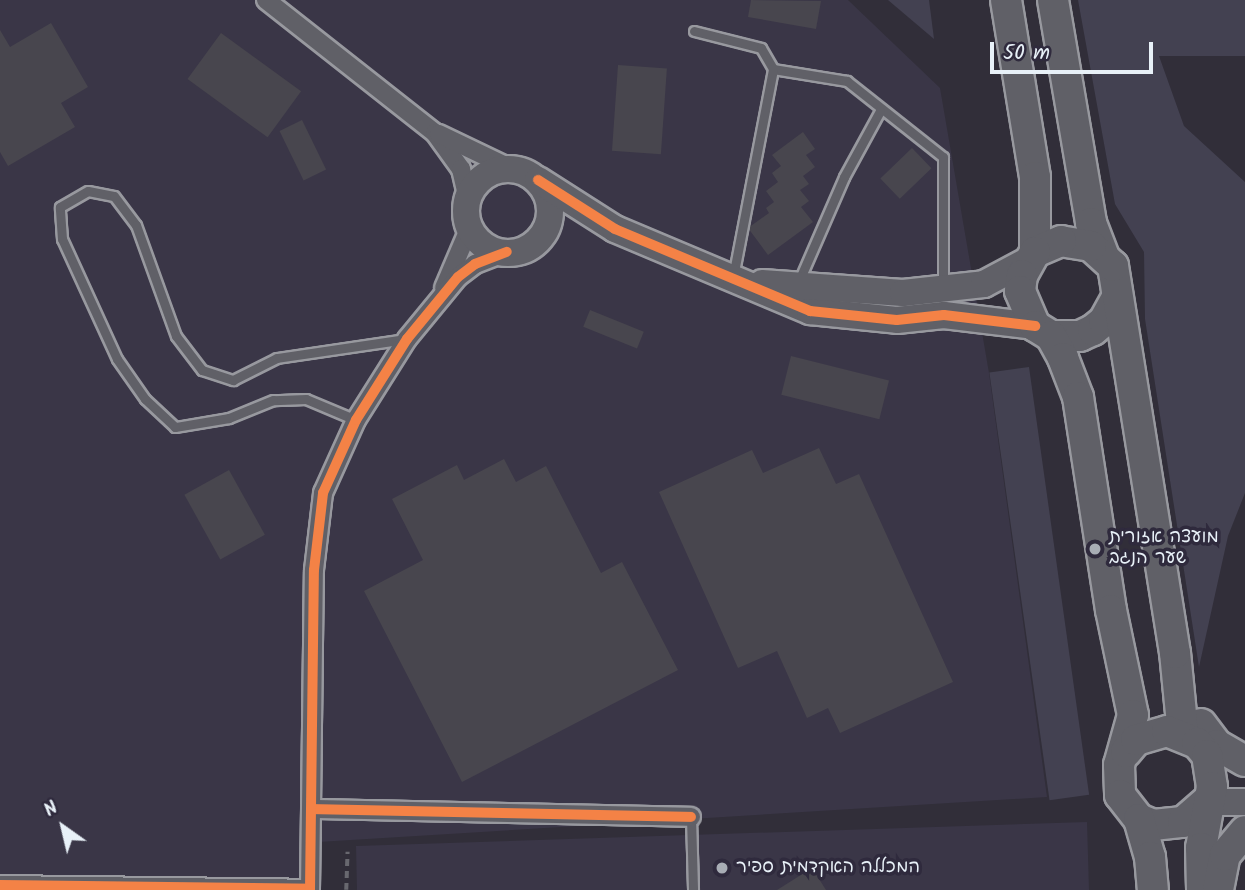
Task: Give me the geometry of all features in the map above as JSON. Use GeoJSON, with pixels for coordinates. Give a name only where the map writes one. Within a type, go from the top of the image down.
{"type":"FeatureCollection","features":[{"type":"Feature","properties":{"kind":"main road"},"geometry":{"type":"LineString","coordinates":[[1006,0],[1035,177],[1032,256],[1020,290],[1078,397],[1111,610],[1133,715],[1126,751],[1119,765],[1119,788],[1128,808],[1153,825],[1176,824],[1196,814],[1206,802]]}},
{"type":"Feature","properties":{"kind":"main road"},"geometry":{"type":"LineString","coordinates":[[1053,0],[1091,223],[1103,255]]}},
{"type":"Feature","properties":{"kind":"main road"},"geometry":{"type":"LineString","coordinates":[[1032,256],[1061,241],[1077,241],[1103,255],[1113,266],[1116,299],[1175,653],[1183,734]]}},
{"type":"Feature","properties":{"kind":"main road"},"geometry":{"type":"LineString","coordinates":[[1043,331],[1080,335],[1093,330],[1116,299]]}},
{"type":"Feature","properties":{"kind":"main road"},"geometry":{"type":"LineString","coordinates":[[1175,653],[1202,726],[1217,745],[1245,762]]}},
{"type":"Feature","properties":{"kind":"main road"},"geometry":{"type":"LineString","coordinates":[[1126,751],[1151,733],[1183,734],[1207,755],[1212,771],[1206,802],[1202,890]]}},
{"type":"Feature","properties":{"kind":"main road"},"geometry":{"type":"LineString","coordinates":[[1139,818],[1150,857],[1153,890]]}},
{"type":"Feature","properties":{"kind":"main road"},"geometry":{"type":"LineString","coordinates":[[1218,890],[1225,856],[1245,831]]}},
{"type":"Feature","properties":{"kind":"street"},"geometry":{"type":"LineString","coordinates":[[266,0],[435,133],[538,180],[615,229],[733,280],[794,295],[810,311],[897,320],[984,284],[1032,256]]}},
{"type":"Feature","properties":{"kind":"street"},"geometry":{"type":"LineString","coordinates":[[435,133],[461,169],[468,199],[470,227],[441,294]]}},
{"type":"Feature","properties":{"kind":"street"},"geometry":{"type":"LineString","coordinates":[[468,199],[484,176],[512,169]]}},
{"type":"Feature","properties":{"kind":"street"},"geometry":{"type":"LineString","coordinates":[[538,180],[550,206],[539,239]]}},
{"type":"Feature","properties":{"kind":"street"},"geometry":{"type":"LineString","coordinates":[[470,227],[484,245],[507,252]]}},
{"type":"Feature","properties":{"kind":"street"},"geometry":{"type":"LineString","coordinates":[[0,885],[310,889],[314,809],[316,534],[333,463],[356,420],[407,339],[441,294],[475,264],[567,227],[615,229]]}},
{"type":"Feature","properties":{"kind":"street"},"geometry":{"type":"LineString","coordinates":[[943,302],[1043,331]]}},
{"type":"Feature","properties":{"kind":"street"},"geometry":{"type":"LineString","coordinates":[[1207,755],[1245,762]]}},
{"type":"Feature","properties":{"kind":"street"},"geometry":{"type":"LineString","coordinates":[[1206,802],[1245,802]]}},
{"type":"Feature","properties":{"kind":"street"},"geometry":{"type":"LineString","coordinates":[[314,809],[691,817]]}},
{"type":"Feature","properties":{"kind":"lane"},"geometry":{"type":"LineString","coordinates":[[694,31],[761,48],[773,69],[733,280]]}},
{"type":"Feature","properties":{"kind":"lane"},"geometry":{"type":"LineString","coordinates":[[773,69],[847,81],[880,111],[943,157],[943,302]]}},
{"type":"Feature","properties":{"kind":"lane"},"geometry":{"type":"LineString","coordinates":[[794,295],[844,177],[880,111]]}},
{"type":"Feature","properties":{"kind":"lane"},"geometry":{"type":"LineString","coordinates":[[356,420],[306,399],[273,400],[229,418],[176,427],[145,399],[117,359],[62,239],[60,207],[88,191],[114,196],[136,225],[176,336],[202,370],[233,380],[277,358],[407,339]]}},
{"type":"Feature","properties":{"kind":"lane"},"geometry":{"type":"LineString","coordinates":[[691,817],[693,890]]}},
{"type":"Feature","properties":{"kind":"path"},"geometry":{"type":"LineString","coordinates":[[346,890],[347,852]]}},
{"type":"Feature","properties":{"kind":"shaded area"},"geometry":{"type":"Polygon","coordinates":[[[0,0],[848,0],[940,88],[989,373],[1047,797],[302,843],[307,890],[0,890],[0,0]]]}},
{"type":"Feature","properties":{"kind":"shaded area"},"geometry":{"type":"Polygon","coordinates":[[[888,0],[929,0],[934,39],[888,0]]]}},
{"type":"Feature","properties":{"kind":"shaded area"},"geometry":{"type":"Polygon","coordinates":[[[1078,0],[1245,0],[1245,56],[1159,56],[1184,126],[1245,182],[1245,493],[1228,536],[1199,667],[1145,319],[1144,252],[1115,204],[1078,0]]]}},
{"type":"Feature","properties":{"kind":"shaded area"},"geometry":{"type":"Polygon","coordinates":[[[1029,367],[1089,795],[1050,800],[989,373],[1029,367]]]}},
{"type":"Feature","properties":{"kind":"shaded area","name":"המכללה האקדמית ספיר"},"geometry":{"type":"Polygon","coordinates":[[[1087,822],[1089,890],[357,890],[356,846],[1087,822]]]}},
{"type":"Feature","properties":{"kind":"building"},"geometry":{"type":"Polygon","coordinates":[[[751,0],[821,1],[816,29],[748,17],[751,0]]]}},
{"type":"Feature","properties":{"kind":"building"},"geometry":{"type":"Polygon","coordinates":[[[51,23],[88,87],[61,103],[75,127],[8,166],[0,152],[0,30],[10,47],[51,23]]]}},
{"type":"Feature","properties":{"kind":"building"},"geometry":{"type":"Polygon","coordinates":[[[221,33],[301,91],[268,137],[187,79],[221,33]]]}},
{"type":"Feature","properties":{"kind":"building"},"geometry":{"type":"Polygon","coordinates":[[[618,65],[667,68],[661,154],[612,151],[618,65]]]}},
{"type":"Feature","properties":{"kind":"building"},"geometry":{"type":"Polygon","coordinates":[[[302,120],[326,169],[304,180],[280,131],[302,120]]]}},
{"type":"Feature","properties":{"kind":"building"},"geometry":{"type":"Polygon","coordinates":[[[803,132],[815,149],[806,155],[815,167],[803,176],[809,184],[800,190],[809,201],[801,207],[813,222],[768,255],[748,228],[769,213],[766,208],[774,202],[766,191],[778,182],[772,173],[781,166],[772,155],[803,132]]]}},
{"type":"Feature","properties":{"kind":"building"},"geometry":{"type":"Polygon","coordinates":[[[912,148],[931,168],[900,199],[880,179],[912,148]]]}},
{"type":"Feature","properties":{"kind":"building"},"geometry":{"type":"Polygon","coordinates":[[[590,310],[644,332],[637,348],[583,327],[590,310]]]}},
{"type":"Feature","properties":{"kind":"building"},"geometry":{"type":"Polygon","coordinates":[[[791,356],[889,380],[879,419],[781,395],[791,356]]]}},
{"type":"Feature","properties":{"kind":"building"},"geometry":{"type":"Polygon","coordinates":[[[819,448],[836,484],[859,474],[953,682],[840,733],[828,708],[807,718],[777,651],[738,668],[659,492],[752,450],[763,473],[819,448]]]}},
{"type":"Feature","properties":{"kind":"building"},"geometry":{"type":"Polygon","coordinates":[[[504,459],[516,482],[546,466],[601,573],[622,562],[678,670],[462,782],[364,591],[423,560],[392,499],[457,465],[464,480],[504,459]]]}},
{"type":"Feature","properties":{"kind":"building"},"geometry":{"type":"Polygon","coordinates":[[[229,470],[265,535],[220,559],[184,495],[229,470]]]}},
{"type":"Feature","properties":{"kind":"building"},"geometry":{"type":"Polygon","coordinates":[[[812,868],[826,890],[777,890],[812,868]]]}},
{"type":"Feature","properties":{"kind":"cycle path"},"geometry":{"type":"LineString","coordinates":[[538,180],[615,229],[810,311],[897,320],[944,315],[1035,326]]}},
{"type":"Feature","properties":{"kind":"cycle path"},"geometry":{"type":"LineString","coordinates":[[310,890],[314,570],[323,493],[356,420],[407,339],[458,277],[475,264],[507,252]]}},
{"type":"Feature","properties":{"kind":"cycle path"},"geometry":{"type":"LineString","coordinates":[[314,809],[691,817]]}},
{"type":"Feature","properties":{"kind":"cycle path"},"geometry":{"type":"LineString","coordinates":[[0,885],[310,889]]}},
{"type":"Feature","properties":{"kind":"place","name":"מועצה אזורית שער הנגב"},"geometry":{"type":"Point","coordinates":[1095,549]}},
{"type":"Feature","properties":{"kind":"place","name":"המכללה האקדמית ספיר"},"geometry":{"type":"Point","coordinates":[722,868]}}]}
